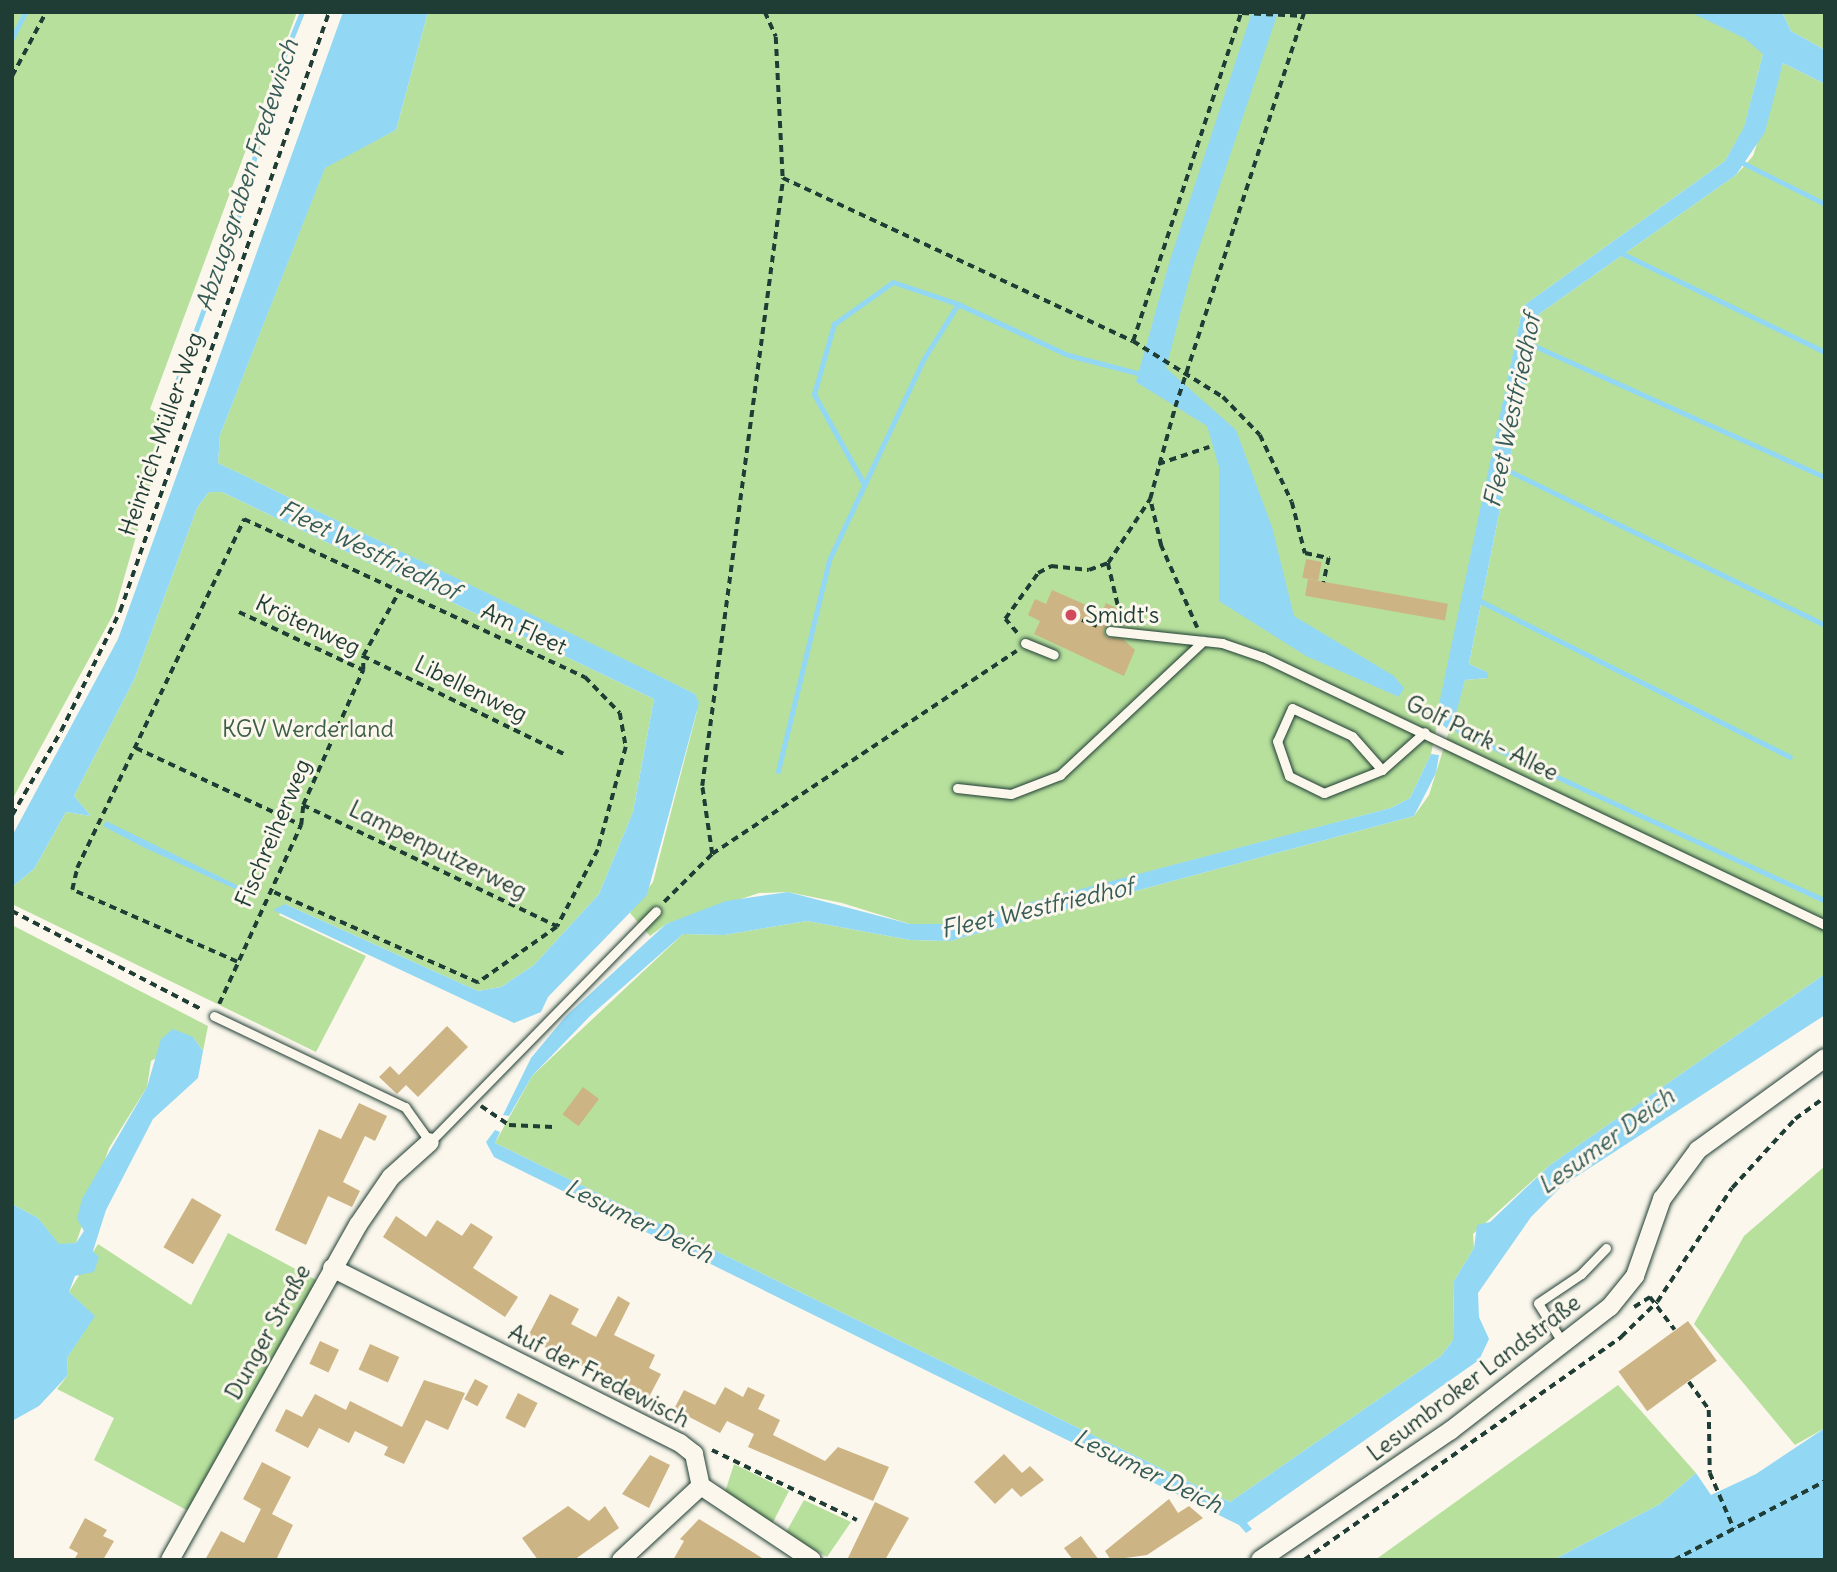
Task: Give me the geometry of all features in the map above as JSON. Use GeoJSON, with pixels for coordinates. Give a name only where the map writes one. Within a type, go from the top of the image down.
{"type":"FeatureCollection","features":[{"type":"Feature","properties":{"kind":"street","name":"Lesumbroker Landstraße"},"geometry":{"type":"LineString","coordinates":[[1260,1560],[1450,1431],[1610,1307],[1635,1276],[1662,1199],[1698,1150],[1825,1058]]}},
{"type":"Feature","properties":{"kind":"street","name":"Dunger Straße"},"geometry":{"type":"LineString","coordinates":[[170,1560],[332,1268],[391,1177],[430,1142]]}},
{"type":"Feature","properties":{"kind":"street","name":"Auf der Fredewisch"},"geometry":{"type":"LineString","coordinates":[[332,1268],[694,1454],[701,1486]]}},
{"type":"Feature","properties":{"kind":"street"},"geometry":{"type":"LineString","coordinates":[[621,1560],[701,1486],[812,1560]]}},
{"type":"Feature","properties":{"kind":"lane","name":"Golf Park - Allee"},"geometry":{"type":"LineString","coordinates":[[1110,631],[1202,641],[1264,657],[1825,925]]}},
{"type":"Feature","properties":{"kind":"lane"},"geometry":{"type":"LineString","coordinates":[[957,788],[1011,794],[1060,775],[1202,641]]}},
{"type":"Feature","properties":{"kind":"lane"},"geometry":{"type":"LineString","coordinates":[[1025,643],[1054,655]]}},
{"type":"Feature","properties":{"kind":"lane"},"geometry":{"type":"LineString","coordinates":[[1382,770],[1352,736],[1292,708],[1277,741],[1289,776],[1324,793],[1382,770],[1425,732]]}},
{"type":"Feature","properties":{"kind":"lane"},"geometry":{"type":"LineString","coordinates":[[214,1016],[405,1107],[430,1142],[656,911]]}},
{"type":"Feature","properties":{"kind":"lane"},"geometry":{"type":"LineString","coordinates":[[1564,1345],[1538,1303],[1581,1274],[1606,1248]]}},
{"type":"Feature","properties":{"kind":"path"},"geometry":{"type":"LineString","coordinates":[[12,76],[46,12]]}},
{"type":"Feature","properties":{"kind":"path","name":"Heinrich-Müller-Weg"},"geometry":{"type":"LineString","coordinates":[[12,815],[120,611],[329,12]]}},
{"type":"Feature","properties":{"kind":"path"},"geometry":{"type":"LineString","coordinates":[[712,854],[702,786],[783,178],[776,37],[765,12]]}},
{"type":"Feature","properties":{"kind":"path"},"geometry":{"type":"LineString","coordinates":[[656,911],[712,854],[980,680],[1025,643],[1005,619],[1038,573],[1051,566],[1089,570],[1108,563],[1150,499],[1175,407],[1304,14],[1243,13],[1133,341]]}},
{"type":"Feature","properties":{"kind":"path"},"geometry":{"type":"LineString","coordinates":[[783,178],[1133,341],[1187,372],[1253,422],[1292,502],[1306,553],[1329,558],[1324,582]]}},
{"type":"Feature","properties":{"kind":"path"},"geometry":{"type":"LineString","coordinates":[[1158,464],[1209,447]]}},
{"type":"Feature","properties":{"kind":"path"},"geometry":{"type":"LineString","coordinates":[[1150,499],[1161,546],[1202,641]]}},
{"type":"Feature","properties":{"kind":"path","name":"Am Fleet"},"geometry":{"type":"LineString","coordinates":[[237,962],[72,890],[77,868],[244,519],[585,677],[620,713],[625,747],[598,850],[557,927],[478,984],[270,891]]}},
{"type":"Feature","properties":{"kind":"path"},"geometry":{"type":"LineString","coordinates":[[1108,563],[1119,610]]}},
{"type":"Feature","properties":{"kind":"path","name":"Fischreiherweg"},"geometry":{"type":"LineString","coordinates":[[214,1016],[301,825],[303,805],[363,670],[363,656],[400,590]]}},
{"type":"Feature","properties":{"kind":"path","name":"Krötenweg"},"geometry":{"type":"LineString","coordinates":[[239,612],[363,670]]}},
{"type":"Feature","properties":{"kind":"path","name":"Libellenweg"},"geometry":{"type":"LineString","coordinates":[[363,656],[564,754]]}},
{"type":"Feature","properties":{"kind":"path"},"geometry":{"type":"LineString","coordinates":[[136,748],[301,825]]}},
{"type":"Feature","properties":{"kind":"path","name":"Lampenputzerweg"},"geometry":{"type":"LineString","coordinates":[[303,805],[557,927]]}},
{"type":"Feature","properties":{"kind":"path"},"geometry":{"type":"LineString","coordinates":[[12,911],[214,1016]]}},
{"type":"Feature","properties":{"kind":"path"},"geometry":{"type":"LineString","coordinates":[[474,1100],[509,1125],[553,1127]]}},
{"type":"Feature","properties":{"kind":"path"},"geometry":{"type":"LineString","coordinates":[[1630,1310],[1650,1297],[1675,1330]]}},
{"type":"Feature","properties":{"kind":"path"},"geometry":{"type":"LineString","coordinates":[[1689,1382],[1709,1410],[1710,1473],[1734,1529]]}},
{"type":"Feature","properties":{"kind":"path"},"geometry":{"type":"LineString","coordinates":[[694,1454],[707,1448],[857,1520]]}},
{"type":"Feature","properties":{"kind":"path"},"geometry":{"type":"LineString","coordinates":[[1674,1560],[1825,1481]]}},
{"type":"Feature","properties":{"kind":"green space"},"geometry":{"type":"Polygon","coordinates":[[[12,12],[297,12],[150,409],[169,421],[114,613],[12,800],[12,12]]]}},
{"type":"Feature","properties":{"kind":"green space"},"geometry":{"type":"Polygon","coordinates":[[[428,12],[1763,12],[1763,54],[1744,128],[1725,161],[1523,306],[1431,754],[1410,798],[1391,808],[947,925],[910,924],[842,903],[788,892],[759,893],[666,924],[650,936],[630,913],[653,882],[697,711],[695,694],[218,463],[220,435],[325,167],[396,130],[428,12]]]}},
{"type":"Feature","properties":{"kind":"green space"},"geometry":{"type":"Polygon","coordinates":[[[1782,12],[1825,12],[1825,50],[1791,31],[1782,12]]]}},
{"type":"Feature","properties":{"kind":"green space"},"geometry":{"type":"Polygon","coordinates":[[[1783,63],[1825,84],[1825,974],[1550,1165],[1473,1234],[1474,1248],[1454,1281],[1453,1340],[1441,1356],[1230,1502],[495,1143],[532,1076],[683,934],[724,935],[807,921],[910,940],[950,941],[1414,816],[1429,795],[1465,680],[1487,678],[1487,672],[1469,664],[1539,314],[1736,175],[1753,156],[1783,63]]]}},
{"type":"Feature","properties":{"kind":"green space","name":"KGV Werderland"},"geometry":{"type":"Polygon","coordinates":[[[209,492],[222,492],[654,699],[633,812],[599,894],[534,965],[501,987],[478,991],[285,904],[279,915],[366,956],[316,1052],[12,904],[12,887],[34,869],[66,812],[91,816],[74,796],[134,680],[197,508],[209,492]]]}},
{"type":"Feature","properties":{"kind":"green space"},"geometry":{"type":"Polygon","coordinates":[[[12,925],[208,1026],[203,1051],[193,1037],[151,1061],[147,1087],[109,1148],[76,1243],[59,1245],[38,1218],[12,1204],[12,925]]]}},
{"type":"Feature","properties":{"kind":"green space"},"geometry":{"type":"Polygon","coordinates":[[[1825,1166],[1825,1428],[1795,1445],[1694,1324],[1744,1236],[1825,1166]]]}},
{"type":"Feature","properties":{"kind":"green space"},"geometry":{"type":"Polygon","coordinates":[[[228,1233],[318,1281],[192,1513],[94,1460],[114,1418],[57,1389],[68,1375],[67,1358],[94,1316],[69,1292],[98,1244],[191,1305],[228,1233]]]}},
{"type":"Feature","properties":{"kind":"green space"},"geometry":{"type":"Polygon","coordinates":[[[1618,1385],[1696,1473],[1660,1504],[1553,1560],[1375,1560],[1618,1385]]]}},
{"type":"Feature","properties":{"kind":"green space"},"geometry":{"type":"Polygon","coordinates":[[[734,1464],[789,1491],[772,1524],[725,1492],[734,1464]]]}},
{"type":"Feature","properties":{"kind":"green space"},"geometry":{"type":"Polygon","coordinates":[[[804,1500],[851,1522],[827,1557],[785,1534],[804,1500]]]}},
{"type":"Feature","properties":{"kind":"water"},"geometry":{"type":"Polygon","coordinates":[[[343,12],[428,12],[396,130],[325,168],[220,435],[218,463],[661,677],[695,694],[699,703],[647,895],[548,997],[541,1012],[514,1023],[273,910],[285,904],[478,991],[501,987],[534,965],[599,894],[633,812],[654,699],[222,492],[209,492],[197,508],[134,680],[74,796],[91,816],[66,812],[34,869],[12,887],[12,836],[118,639],[343,12]]]}},
{"type":"Feature","properties":{"kind":"water"},"geometry":{"type":"Polygon","coordinates":[[[1252,12],[1278,12],[1192,269],[1166,368],[1236,430],[1272,527],[1294,616],[1394,676],[1404,688],[1399,697],[1306,656],[1219,601],[1219,467],[1207,426],[1136,382],[1170,260],[1252,12]]]}},
{"type":"Feature","properties":{"kind":"water"},"geometry":{"type":"Polygon","coordinates":[[[1690,12],[1782,12],[1791,31],[1825,50],[1825,84],[1783,63],[1765,132],[1736,175],[1539,314],[1469,664],[1487,672],[1488,678],[1465,680],[1451,732],[1438,721],[1438,709],[1523,306],[1725,161],[1744,127],[1763,54],[1744,38],[1690,12]]]}},
{"type":"Feature","properties":{"kind":"water"},"geometry":{"type":"Polygon","coordinates":[[[1431,754],[1439,755],[1436,773],[1414,816],[950,941],[910,940],[807,921],[724,935],[683,934],[590,1016],[532,1076],[509,1116],[503,1115],[531,1058],[566,1016],[666,924],[726,901],[788,892],[910,924],[947,924],[1391,808],[1410,798],[1431,754]]]}},
{"type":"Feature","properties":{"kind":"water"},"geometry":{"type":"Polygon","coordinates":[[[106,821],[255,894],[255,898],[145,848],[103,826],[106,821]]]}},
{"type":"Feature","properties":{"kind":"water","name":"Lesumer Deich"},"geometry":{"type":"Polygon","coordinates":[[[1825,974],[1825,1015],[1562,1186],[1531,1217],[1478,1293],[1479,1317],[1489,1339],[1479,1360],[1247,1523],[1252,1529],[1246,1533],[1239,1525],[494,1157],[486,1142],[495,1130],[500,1132],[495,1143],[1230,1502],[1441,1356],[1453,1340],[1454,1281],[1474,1248],[1477,1225],[1490,1222],[1550,1165],[1825,974]]]}},
{"type":"Feature","properties":{"kind":"water"},"geometry":{"type":"Polygon","coordinates":[[[173,1029],[193,1037],[203,1051],[198,1078],[153,1119],[106,1210],[93,1251],[99,1257],[94,1272],[75,1276],[69,1292],[95,1316],[67,1358],[68,1375],[39,1406],[12,1421],[12,1204],[38,1218],[59,1244],[76,1243],[84,1231],[77,1219],[82,1199],[147,1087],[161,1039],[173,1029]]]}},
{"type":"Feature","properties":{"kind":"water"},"geometry":{"type":"Polygon","coordinates":[[[1825,1428],[1825,1560],[1553,1560],[1660,1504],[1696,1473],[1711,1495],[1756,1474],[1825,1428]]]}},
{"type":"Feature","properties":{"kind":"building"},"geometry":{"type":"Polygon","coordinates":[[[1306,559],[1322,562],[1318,581],[1302,578],[1306,559]]]}},
{"type":"Feature","properties":{"kind":"building"},"geometry":{"type":"Polygon","coordinates":[[[1308,579],[1448,604],[1445,620],[1305,596],[1308,579]]]}},
{"type":"Feature","properties":{"kind":"building"},"geometry":{"type":"Polygon","coordinates":[[[1052,590],[1102,612],[1106,603],[1134,616],[1129,626],[1110,624],[1103,630],[1106,637],[1123,639],[1135,650],[1124,676],[1034,634],[1040,621],[1028,615],[1035,599],[1046,604],[1052,590]]]}},
{"type":"Feature","properties":{"kind":"building"},"geometry":{"type":"Polygon","coordinates":[[[447,1026],[468,1047],[418,1097],[406,1085],[397,1094],[379,1077],[390,1066],[399,1075],[447,1026]]]}},
{"type":"Feature","properties":{"kind":"building"},"geometry":{"type":"Polygon","coordinates":[[[583,1087],[599,1099],[579,1126],[563,1114],[583,1087]]]}},
{"type":"Feature","properties":{"kind":"building"},"geometry":{"type":"Polygon","coordinates":[[[359,1103],[387,1116],[375,1141],[365,1136],[343,1182],[360,1191],[352,1207],[328,1196],[306,1245],[275,1230],[319,1129],[341,1139],[359,1103]]]}},
{"type":"Feature","properties":{"kind":"building"},"geometry":{"type":"Polygon","coordinates":[[[192,1198],[221,1215],[193,1264],[164,1247],[192,1198]]]}},
{"type":"Feature","properties":{"kind":"building"},"geometry":{"type":"Polygon","coordinates":[[[396,1216],[426,1237],[437,1220],[462,1236],[471,1223],[493,1237],[473,1268],[518,1297],[505,1317],[383,1237],[396,1216]]]}},
{"type":"Feature","properties":{"kind":"building"},"geometry":{"type":"Polygon","coordinates":[[[550,1294],[579,1309],[571,1324],[596,1337],[618,1296],[630,1303],[614,1335],[655,1355],[649,1368],[661,1374],[648,1399],[527,1338],[550,1294]]]}},
{"type":"Feature","properties":{"kind":"building"},"geometry":{"type":"Polygon","coordinates":[[[1688,1321],[1717,1361],[1647,1411],[1618,1372],[1688,1321]]]}},
{"type":"Feature","properties":{"kind":"building"},"geometry":{"type":"Polygon","coordinates":[[[320,1341],[339,1350],[328,1373],[309,1364],[320,1341]]]}},
{"type":"Feature","properties":{"kind":"building"},"geometry":{"type":"Polygon","coordinates":[[[370,1344],[399,1357],[388,1383],[359,1370],[370,1344]]]}},
{"type":"Feature","properties":{"kind":"building"},"geometry":{"type":"Polygon","coordinates":[[[475,1379],[488,1386],[477,1406],[464,1399],[475,1379]]]}},
{"type":"Feature","properties":{"kind":"building"},"geometry":{"type":"Polygon","coordinates":[[[424,1380],[465,1393],[448,1430],[426,1420],[404,1464],[384,1455],[388,1447],[355,1431],[349,1443],[319,1428],[308,1448],[275,1431],[286,1409],[302,1417],[315,1394],[346,1410],[350,1401],[402,1427],[424,1380]]]}},
{"type":"Feature","properties":{"kind":"building"},"geometry":{"type":"Polygon","coordinates":[[[725,1387],[743,1397],[748,1387],[765,1395],[758,1409],[780,1420],[773,1435],[825,1461],[838,1447],[889,1467],[873,1501],[748,1447],[754,1434],[727,1421],[720,1433],[674,1409],[684,1390],[715,1405],[725,1387]]]}},
{"type":"Feature","properties":{"kind":"building"},"geometry":{"type":"Polygon","coordinates":[[[518,1393],[538,1403],[525,1428],[505,1418],[518,1393]]]}},
{"type":"Feature","properties":{"kind":"building"},"geometry":{"type":"Polygon","coordinates":[[[1004,1454],[1022,1473],[1030,1466],[1044,1480],[1021,1497],[1012,1488],[995,1504],[974,1482],[1004,1454]]]}},
{"type":"Feature","properties":{"kind":"building"},"geometry":{"type":"Polygon","coordinates":[[[650,1455],[670,1465],[649,1508],[622,1494],[650,1455]]]}},
{"type":"Feature","properties":{"kind":"building"},"geometry":{"type":"Polygon","coordinates":[[[262,1462],[291,1477],[272,1514],[293,1525],[276,1560],[205,1560],[221,1531],[244,1543],[261,1509],[243,1499],[262,1462]]]}},
{"type":"Feature","properties":{"kind":"building"},"geometry":{"type":"Polygon","coordinates":[[[1169,1499],[1178,1513],[1189,1506],[1203,1518],[1147,1555],[1111,1560],[1105,1551],[1169,1499]]]}},
{"type":"Feature","properties":{"kind":"building"},"geometry":{"type":"Polygon","coordinates":[[[875,1502],[909,1518],[885,1560],[847,1560],[875,1502]]]}},
{"type":"Feature","properties":{"kind":"building"},"geometry":{"type":"Polygon","coordinates":[[[568,1506],[589,1521],[605,1506],[619,1528],[574,1560],[538,1560],[522,1538],[568,1506]]]}},
{"type":"Feature","properties":{"kind":"building"},"geometry":{"type":"Polygon","coordinates":[[[85,1518],[107,1530],[103,1536],[114,1541],[103,1560],[74,1560],[78,1553],[69,1548],[85,1518]]]}},
{"type":"Feature","properties":{"kind":"building"},"geometry":{"type":"Polygon","coordinates":[[[699,1519],[765,1560],[673,1560],[684,1541],[680,1539],[699,1519]]]}},
{"type":"Feature","properties":{"kind":"building"},"geometry":{"type":"Polygon","coordinates":[[[1081,1536],[1099,1560],[1073,1560],[1064,1548],[1081,1536]]]}},
{"type":"Feature","properties":{"kind":"waterway"},"geometry":{"type":"LineString","coordinates":[[12,38],[25,12]]}},
{"type":"Feature","properties":{"kind":"waterway","name":"Abzugsgraben Fredewisch"},"geometry":{"type":"LineString","coordinates":[[164,416],[241,209],[275,78],[302,12]]}},
{"type":"Feature","properties":{"kind":"waterway"},"geometry":{"type":"LineString","coordinates":[[1741,162],[1825,204]]}},
{"type":"Feature","properties":{"kind":"waterway"},"geometry":{"type":"LineString","coordinates":[[1617,251],[1825,352]]}},
{"type":"Feature","properties":{"kind":"waterway","name":"Fleet Westfriedhof"},"geometry":{"type":"LineString","coordinates":[[864,484],[814,394],[834,324],[893,282],[958,304]]}},
{"type":"Feature","properties":{"kind":"waterway","name":"Fleet Westfriedhof"},"geometry":{"type":"LineString","coordinates":[[778,771],[829,560],[923,360],[958,304],[1068,355],[1141,374]]}},
{"type":"Feature","properties":{"kind":"waterway"},"geometry":{"type":"LineString","coordinates":[[1528,343],[1825,477]]}},
{"type":"Feature","properties":{"kind":"waterway"},"geometry":{"type":"LineString","coordinates":[[1505,469],[1825,625]]}},
{"type":"Feature","properties":{"kind":"waterway"},"geometry":{"type":"LineString","coordinates":[[1478,600],[1790,757]]}},
{"type":"Feature","properties":{"kind":"waterway"},"geometry":{"type":"LineString","coordinates":[[1451,722],[1460,732],[1825,901]]}},
{"type":"Feature","properties":{"kind":"place","name":"Smidt's"},"geometry":{"type":"Point","coordinates":[1071,615]}}]}
